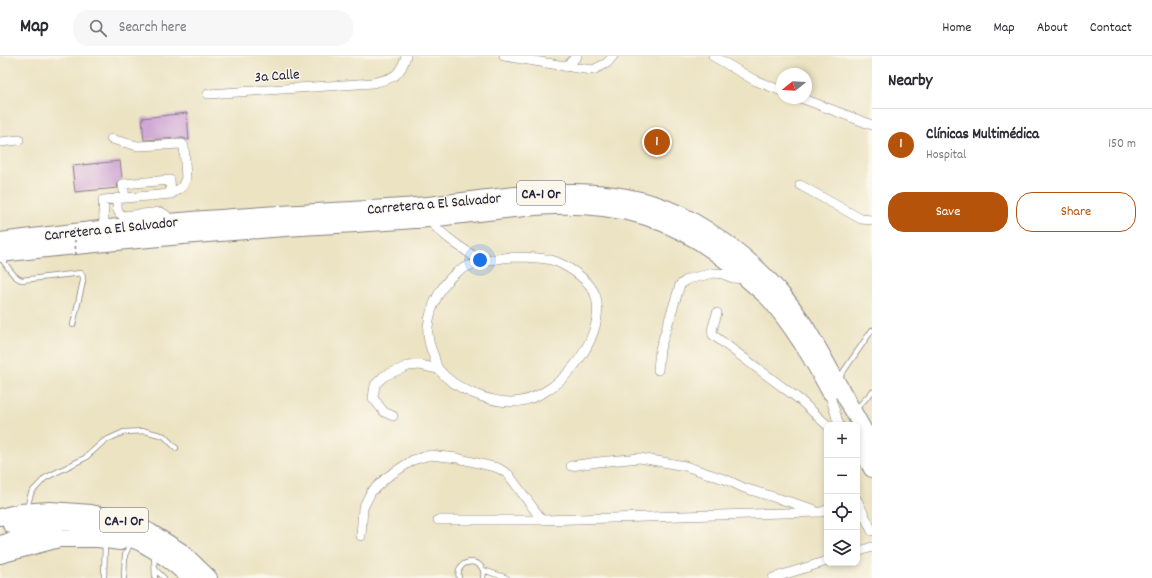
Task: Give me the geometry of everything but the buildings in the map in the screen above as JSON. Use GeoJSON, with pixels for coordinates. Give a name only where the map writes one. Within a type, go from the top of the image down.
{"type":"FeatureCollection","features":[{"type":"Feature","properties":{"kind":"highway","name":"Carretera a El Salvador"},"geometry":{"type":"LineString","coordinates":[[0,241],[101,230],[122,221],[167,222],[417,206],[518,195],[563,192],[619,195],[649,202],[688,218],[731,245],[764,275],[785,297],[804,323],[832,384],[851,418],[866,437],[872,469]]}},
{"type":"Feature","properties":{"kind":"highway","name":"Carretera a El Salvador"},"geometry":{"type":"LineString","coordinates":[[0,256],[200,234],[428,219],[542,206],[564,205],[603,208],[645,217],[682,231],[708,248],[727,269],[747,279],[769,299],[832,384]]}},
{"type":"Feature","properties":{"kind":"highway","name":"CA-1 Or"},"geometry":{"type":"LineString","coordinates":[[0,517],[23,512],[50,510],[91,513],[128,521],[150,532],[182,552],[209,578]]}},
{"type":"Feature","properties":{"kind":"highway"},"geometry":{"type":"LineString","coordinates":[[0,511],[23,512]]}},
{"type":"Feature","properties":{"kind":"highway","name":"CA-1 Or"},"geometry":{"type":"LineString","coordinates":[[0,528],[27,522],[67,522],[83,524],[121,534],[153,549],[176,565],[190,578]]}},
{"type":"Feature","properties":{"kind":"highway"},"geometry":{"type":"LineString","coordinates":[[0,544],[28,536],[83,524]]}},
{"type":"Feature","properties":{"kind":"highway"},"geometry":{"type":"LineString","coordinates":[[0,555],[59,539],[74,538],[105,540],[153,549]]}},
{"type":"Feature","properties":{"kind":"street","name":"3a Calle"},"geometry":{"type":"LineString","coordinates":[[208,94],[373,83],[387,80],[395,76],[402,68],[406,56]]}},
{"type":"Feature","properties":{"kind":"street"},"geometry":{"type":"LineString","coordinates":[[504,56],[566,67],[593,70],[607,63],[613,56]]}},
{"type":"Feature","properties":{"kind":"street"},"geometry":{"type":"LineString","coordinates":[[566,67],[577,56]]}},
{"type":"Feature","properties":{"kind":"street"},"geometry":{"type":"LineString","coordinates":[[713,56],[754,80],[776,88]]}},
{"type":"Feature","properties":{"kind":"street"},"geometry":{"type":"LineString","coordinates":[[812,102],[872,125]]}},
{"type":"Feature","properties":{"kind":"street"},"geometry":{"type":"LineString","coordinates":[[101,230],[104,220],[103,200],[172,194],[182,186],[186,178],[184,146],[182,144],[138,146],[111,139]]}},
{"type":"Feature","properties":{"kind":"street"},"geometry":{"type":"LineString","coordinates":[[0,142],[19,140]]}},
{"type":"Feature","properties":{"kind":"street"},"geometry":{"type":"LineString","coordinates":[[122,221],[117,210],[123,184],[170,180],[172,194]]}},
{"type":"Feature","properties":{"kind":"street"},"geometry":{"type":"LineString","coordinates":[[800,185],[861,219],[872,220]]}},
{"type":"Feature","properties":{"kind":"street"},"geometry":{"type":"LineString","coordinates":[[428,219],[440,232],[483,262]]}},
{"type":"Feature","properties":{"kind":"street"},"geometry":{"type":"LineString","coordinates":[[393,416],[384,412],[373,398],[375,385],[384,376],[408,366],[420,365],[438,369],[448,378],[473,393],[495,400],[512,402],[526,401],[541,394],[566,376],[592,338],[597,310],[596,297],[590,286],[583,278],[556,262],[528,257],[512,257],[483,262],[459,271],[448,279],[438,294],[432,310],[428,328],[430,345],[438,369]]}},
{"type":"Feature","properties":{"kind":"street"},"geometry":{"type":"LineString","coordinates":[[658,370],[660,348],[680,285],[688,279],[727,269]]}},
{"type":"Feature","properties":{"kind":"street"},"geometry":{"type":"LineString","coordinates":[[718,313],[712,330],[714,335],[800,400],[824,422]]}},
{"type":"Feature","properties":{"kind":"street"},"geometry":{"type":"LineString","coordinates":[[832,384],[838,422]]}},
{"type":"Feature","properties":{"kind":"street"},"geometry":{"type":"LineString","coordinates":[[361,536],[363,508],[370,492],[387,477],[413,460],[430,455],[457,458],[498,468],[508,474],[542,520]]}},
{"type":"Feature","properties":{"kind":"street"},"geometry":{"type":"LineString","coordinates":[[571,466],[640,458],[685,466],[727,480],[744,488],[824,511]]}},
{"type":"Feature","properties":{"kind":"street"},"geometry":{"type":"LineString","coordinates":[[860,508],[872,531]]}},
{"type":"Feature","properties":{"kind":"street"},"geometry":{"type":"LineString","coordinates":[[438,520],[542,520],[824,511]]}},
{"type":"Feature","properties":{"kind":"street"},"geometry":{"type":"LineString","coordinates":[[860,551],[872,547]]}},
{"type":"Feature","properties":{"kind":"street"},"geometry":{"type":"LineString","coordinates":[[773,578],[824,562]]}},
{"type":"Feature","properties":{"kind":"lane"},"geometry":{"type":"LineString","coordinates":[[0,256],[15,276],[22,280],[81,273],[83,276],[83,281],[73,325]]}},
{"type":"Feature","properties":{"kind":"lane"},"geometry":{"type":"LineString","coordinates":[[832,384],[872,330]]}},
{"type":"Feature","properties":{"kind":"lane"},"geometry":{"type":"LineString","coordinates":[[851,418],[872,392]]}},
{"type":"Feature","properties":{"kind":"lane"},"geometry":{"type":"LineString","coordinates":[[23,512],[31,493],[45,478],[85,458],[104,440],[124,432],[145,431],[164,436],[176,448]]}},
{"type":"Feature","properties":{"kind":"lane"},"geometry":{"type":"LineString","coordinates":[[104,578],[105,540]]}},
{"type":"Feature","properties":{"kind":"lane"},"geometry":{"type":"LineString","coordinates":[[124,578],[125,555],[130,544]]}},
{"type":"Feature","properties":{"kind":"lane"},"geometry":{"type":"LineString","coordinates":[[153,549],[155,578]]}},
{"type":"Feature","properties":{"kind":"lane"},"geometry":{"type":"LineString","coordinates":[[459,578],[459,570],[468,562],[474,562],[483,570],[507,578]]}},
{"type":"Feature","properties":{"kind":"lane"},"geometry":{"type":"LineString","coordinates":[[154,569],[164,578]]}},
{"type":"Feature","properties":{"kind":"lane"},"geometry":{"type":"LineString","coordinates":[[483,570],[483,578]]}},
{"type":"Feature","properties":{"kind":"path"},"geometry":{"type":"LineString","coordinates":[[74,228],[76,254]]}},
{"type":"Feature","properties":{"kind":"place","name":"Clínicas Multimédica"},"geometry":{"type":"Point","coordinates":[657,142]}}]}
